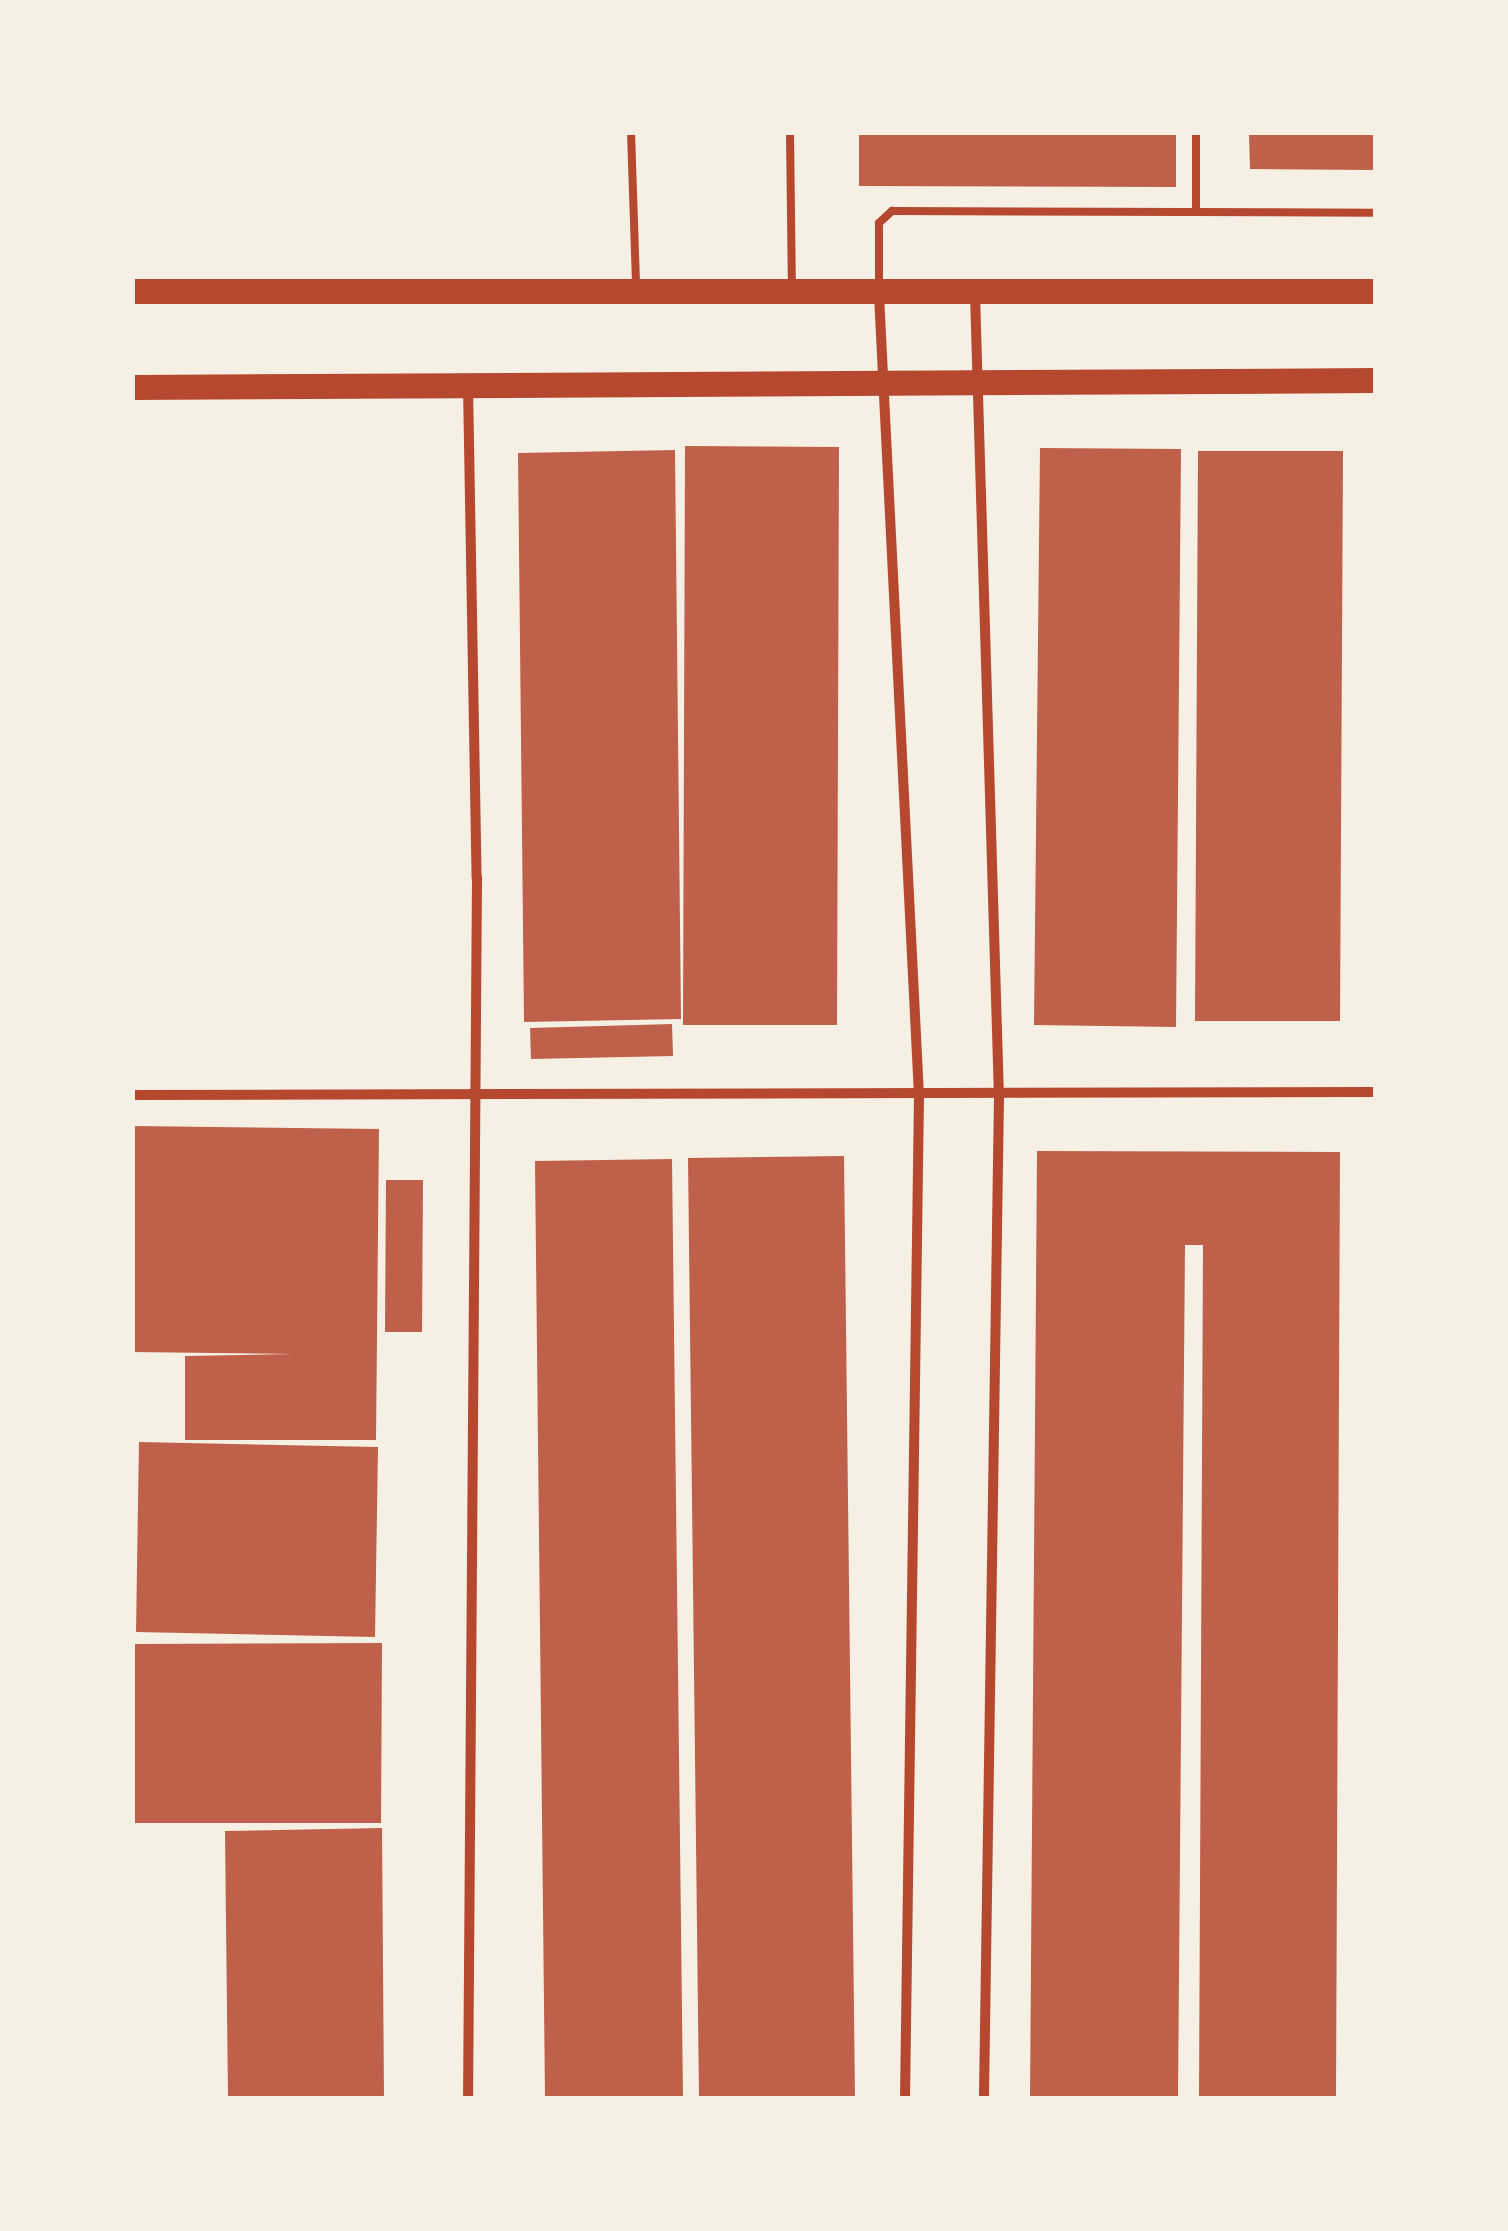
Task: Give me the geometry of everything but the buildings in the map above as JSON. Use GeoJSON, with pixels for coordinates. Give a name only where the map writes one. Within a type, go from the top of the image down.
{"type":"FeatureCollection","features":[{"type":"Feature","properties":{"kind":"main road"},"geometry":{"type":"LineString","coordinates":[[132,291],[636,290],[879,295],[1376,291]]}},
{"type":"Feature","properties":{"kind":"main road"},"geometry":{"type":"LineString","coordinates":[[132,388],[468,382],[883,390],[1376,380]]}},
{"type":"Feature","properties":{"kind":"street"},"geometry":{"type":"LineString","coordinates":[[975,293],[1000,1096],[984,2098]]}},
{"type":"Feature","properties":{"kind":"street"},"geometry":{"type":"LineString","coordinates":[[879,295],[919,1096],[905,2098]]}},
{"type":"Feature","properties":{"kind":"street"},"geometry":{"type":"LineString","coordinates":[[468,382],[473,1096],[468,2098]]}},
{"type":"Feature","properties":{"kind":"street"},"geometry":{"type":"LineString","coordinates":[[132,1095],[1000,1096],[1376,1092]]}},
{"type":"Feature","properties":{"kind":"lane"},"geometry":{"type":"LineString","coordinates":[[631,132],[636,290]]}},
{"type":"Feature","properties":{"kind":"lane"},"geometry":{"type":"LineString","coordinates":[[790,132],[792,293]]}},
{"type":"Feature","properties":{"kind":"lane"},"geometry":{"type":"LineString","coordinates":[[1196,132],[1196,212]]}},
{"type":"Feature","properties":{"kind":"lane"},"geometry":{"type":"LineString","coordinates":[[879,295],[879,224],[892,211],[1376,213]]}}]}
